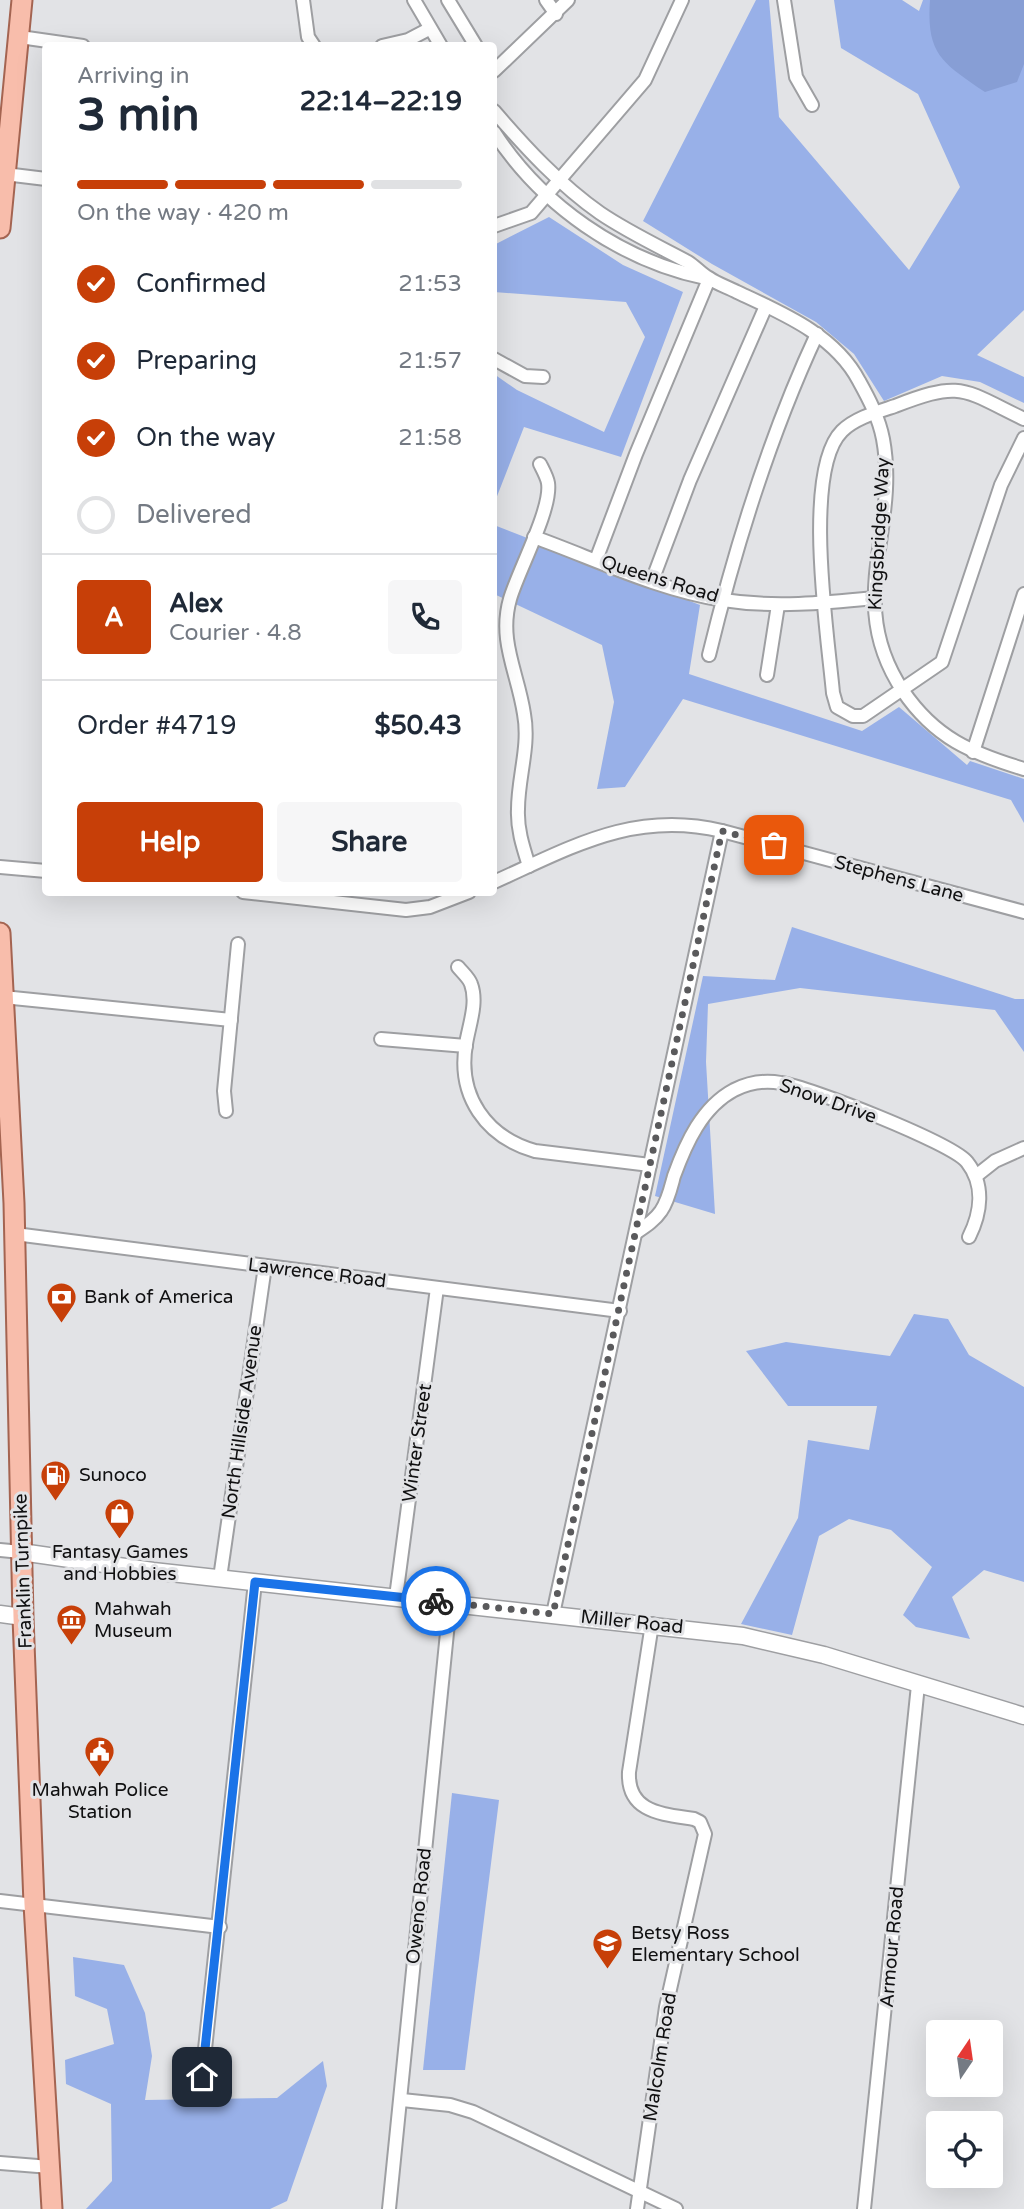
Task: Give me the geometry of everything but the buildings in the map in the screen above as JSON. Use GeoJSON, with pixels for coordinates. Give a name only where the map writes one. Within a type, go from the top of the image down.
{"type":"FeatureCollection","features":[{"type":"Feature","properties":{"kind":"main road"},"geometry":{"type":"LineString","coordinates":[[0,228],[23,0]]}},
{"type":"Feature","properties":{"kind":"main road","name":"Franklin Turnpike"},"geometry":{"type":"LineString","coordinates":[[0,933],[15,1234],[21,1552],[34,1904],[52,2209]]}},
{"type":"Feature","properties":{"kind":"street"},"geometry":{"type":"LineString","coordinates":[[303,0],[308,37],[311,42]]}},
{"type":"Feature","properties":{"kind":"street"},"geometry":{"type":"LineString","coordinates":[[414,0],[438,42]]}},
{"type":"Feature","properties":{"kind":"street"},"geometry":{"type":"LineString","coordinates":[[448,0],[474,42]]}},
{"type":"Feature","properties":{"kind":"street"},"geometry":{"type":"LineString","coordinates":[[546,0],[556,14]]}},
{"type":"Feature","properties":{"kind":"street"},"geometry":{"type":"LineString","coordinates":[[497,68],[568,0]]}},
{"type":"Feature","properties":{"kind":"street"},"geometry":{"type":"LineString","coordinates":[[497,225],[531,213],[645,80],[682,0]]}},
{"type":"Feature","properties":{"kind":"street"},"geometry":{"type":"LineString","coordinates":[[784,0],[796,77],[812,105]]}},
{"type":"Feature","properties":{"kind":"street"},"geometry":{"type":"LineString","coordinates":[[399,42],[429,29]]}},
{"type":"Feature","properties":{"kind":"street"},"geometry":{"type":"LineString","coordinates":[[20,37],[55,42]]}},
{"type":"Feature","properties":{"kind":"street","name":"Kingsbridge Way"},"geometry":{"type":"LineString","coordinates":[[497,114],[560,181],[600,213],[691,264],[709,279],[817,334],[835,349],[857,377],[876,413],[886,462],[874,598],[881,648],[890,671],[919,714],[936,730],[973,752],[1024,769]]}},
{"type":"Feature","properties":{"kind":"street"},"geometry":{"type":"LineString","coordinates":[[497,136],[533,186],[602,236],[682,273],[709,279],[636,454],[596,559]]}},
{"type":"Feature","properties":{"kind":"street"},"geometry":{"type":"LineString","coordinates":[[5,174],[42,179]]}},
{"type":"Feature","properties":{"kind":"street"},"geometry":{"type":"LineString","coordinates":[[652,581],[690,480],[766,306]]}},
{"type":"Feature","properties":{"kind":"street"},"geometry":{"type":"LineString","coordinates":[[709,655],[722,600],[765,459],[790,391],[817,334]]}},
{"type":"Feature","properties":{"kind":"street"},"geometry":{"type":"LineString","coordinates":[[497,361],[525,376],[543,377]]}},
{"type":"Feature","properties":{"kind":"street"},"geometry":{"type":"LineString","coordinates":[[1024,419],[957,389],[933,391],[876,413],[840,432],[825,468],[820,501],[824,603],[837,707],[853,716],[863,716],[942,662],[1001,485],[1024,438]]}},
{"type":"Feature","properties":{"kind":"street"},"geometry":{"type":"LineString","coordinates":[[529,866],[519,834],[517,808],[527,738],[524,712],[506,644],[505,623],[515,582],[548,498],[548,482],[540,464]]}},
{"type":"Feature","properties":{"kind":"street","name":"Queens Road"},"geometry":{"type":"LineString","coordinates":[[534,537],[652,581],[722,600],[778,605],[874,598]]}},
{"type":"Feature","properties":{"kind":"street"},"geometry":{"type":"LineString","coordinates":[[973,752],[1024,594]]}},
{"type":"Feature","properties":{"kind":"street"},"geometry":{"type":"LineString","coordinates":[[767,676],[778,605]]}},
{"type":"Feature","properties":{"kind":"street","name":"Stephens Lane"},"geometry":{"type":"LineString","coordinates":[[497,881],[625,828],[675,823],[722,831],[1024,912]]}},
{"type":"Feature","properties":{"kind":"street"},"geometry":{"type":"LineString","coordinates":[[553,1614],[638,1232],[681,1015],[722,831]]}},
{"type":"Feature","properties":{"kind":"street"},"geometry":{"type":"LineString","coordinates":[[0,867],[42,871]]}},
{"type":"Feature","properties":{"kind":"street"},"geometry":{"type":"LineString","coordinates":[[277,896],[406,911],[430,907],[459,896]]}},
{"type":"Feature","properties":{"kind":"street"},"geometry":{"type":"LineString","coordinates":[[226,1111],[224,1091],[238,944]]}},
{"type":"Feature","properties":{"kind":"street"},"geometry":{"type":"LineString","coordinates":[[458,967],[471,983],[473,996],[464,1076],[473,1104],[482,1119],[506,1140],[535,1151],[650,1166]]}},
{"type":"Feature","properties":{"kind":"street"},"geometry":{"type":"LineString","coordinates":[[4,997],[230,1020]]}},
{"type":"Feature","properties":{"kind":"street"},"geometry":{"type":"LineString","coordinates":[[381,1038],[466,1046]]}},
{"type":"Feature","properties":{"kind":"street","name":"Snow Drive"},"geometry":{"type":"LineString","coordinates":[[638,1232],[664,1208],[682,1154],[701,1120],[724,1096],[750,1084],[773,1082],[795,1087],[905,1128],[952,1149],[969,1164],[976,1176]]}},
{"type":"Feature","properties":{"kind":"street"},"geometry":{"type":"LineString","coordinates":[[969,1237],[978,1220],[979,1188],[976,1176],[995,1161],[1024,1148]]}},
{"type":"Feature","properties":{"kind":"street","name":"Lawrence Road"},"geometry":{"type":"LineString","coordinates":[[15,1234],[620,1311]]}},
{"type":"Feature","properties":{"kind":"street","name":"North Hillside Avenue"},"geometry":{"type":"LineString","coordinates":[[220,1578],[265,1266]]}},
{"type":"Feature","properties":{"kind":"street","name":"Winter Street"},"geometry":{"type":"LineString","coordinates":[[396,1597],[437,1288]]}},
{"type":"Feature","properties":{"kind":"street"},"geometry":{"type":"LineString","coordinates":[[0,1550],[21,1552]]}},
{"type":"Feature","properties":{"kind":"street","name":"Miller Road"},"geometry":{"type":"LineString","coordinates":[[21,1552],[255,1582],[702,1629],[784,1644],[1024,1716]]}},
{"type":"Feature","properties":{"kind":"street"},"geometry":{"type":"LineString","coordinates":[[202,2077],[255,1582]]}},
{"type":"Feature","properties":{"kind":"street","name":"Oweno Road"},"geometry":{"type":"LineString","coordinates":[[389,2209],[450,1603]]}},
{"type":"Feature","properties":{"kind":"street"},"geometry":{"type":"LineString","coordinates":[[0,1614],[23,1617]]}},
{"type":"Feature","properties":{"kind":"street","name":"Malcolm Road"},"geometry":{"type":"LineString","coordinates":[[636,2209],[664,2019],[705,1834],[700,1822],[653,1813],[637,1802],[631,1793],[629,1772],[652,1625]]}},
{"type":"Feature","properties":{"kind":"street","name":"Armour Road"},"geometry":{"type":"LineString","coordinates":[[864,2209],[918,1685]]}},
{"type":"Feature","properties":{"kind":"street"},"geometry":{"type":"LineString","coordinates":[[0,1901],[220,1927]]}},
{"type":"Feature","properties":{"kind":"street"},"geometry":{"type":"LineString","coordinates":[[402,2100],[450,2105],[473,2112],[676,2209]]}},
{"type":"Feature","properties":{"kind":"street"},"geometry":{"type":"LineString","coordinates":[[0,2163],[50,2167]]}},
{"type":"Feature","properties":{"kind":"shaded area"},"geometry":{"type":"Polygon","coordinates":[[[756,0],[769,0],[779,117],[909,270],[960,187],[918,94],[841,48],[834,0],[902,0],[919,11],[923,0],[1024,0],[1024,310],[977,355],[1024,377],[1024,403],[980,382],[942,376],[884,401],[854,354],[816,322],[712,264],[643,221],[756,0]]]}},
{"type":"Feature","properties":{"kind":"shaded area"},"geometry":{"type":"Polygon","coordinates":[[[930,0],[1024,0],[1024,64],[1017,82],[985,92],[948,65],[940,56],[931,34],[930,0]]]}},
{"type":"Feature","properties":{"kind":"shaded area"},"geometry":{"type":"Polygon","coordinates":[[[549,217],[623,265],[683,292],[621,457],[524,427],[497,496],[497,376],[517,390],[604,432],[645,337],[626,302],[497,292],[497,243],[549,217]]]}},
{"type":"Feature","properties":{"kind":"shaded area"},"geometry":{"type":"Polygon","coordinates":[[[497,526],[700,605],[689,674],[862,731],[899,707],[967,765],[970,761],[1024,779],[1024,823],[1011,800],[683,699],[625,787],[597,789],[614,702],[602,645],[497,595],[497,526]]]}},
{"type":"Feature","properties":{"kind":"shaded area"},"geometry":{"type":"Polygon","coordinates":[[[792,927],[1015,999],[1024,999],[1024,1052],[995,1010],[800,988],[708,1004],[706,1062],[715,1214],[655,1196],[703,976],[775,980],[792,927]]]}},
{"type":"Feature","properties":{"kind":"shaded area"},"geometry":{"type":"Polygon","coordinates":[[[914,1314],[948,1319],[969,1355],[1024,1387],[1024,1582],[984,1570],[952,1597],[970,1639],[916,1627],[903,1615],[932,1567],[891,1530],[849,1519],[819,1536],[792,1635],[741,1624],[798,1518],[808,1440],[869,1450],[877,1406],[788,1406],[746,1351],[786,1342],[890,1356],[914,1314]]]}},
{"type":"Feature","properties":{"kind":"shaded area"},"geometry":{"type":"Polygon","coordinates":[[[452,1793],[499,1800],[465,2070],[423,2070],[452,1793]]]}},
{"type":"Feature","properties":{"kind":"shaded area"},"geometry":{"type":"Polygon","coordinates":[[[73,1957],[124,1965],[145,2013],[152,2056],[145,2100],[277,2098],[323,2061],[327,2086],[287,2201],[270,2209],[86,2209],[112,2181],[111,2104],[66,2084],[65,2060],[114,2044],[107,2009],[75,1996],[73,1957]]]}},
{"type":"Feature","properties":{"kind":"way so far"},"geometry":{"type":"LineString","coordinates":[[436,1601],[553,1614],[638,1232],[722,831],[774,845]]}},
{"type":"Feature","properties":{"kind":"place","name":"Bank of America"},"geometry":{"type":"Point","coordinates":[61,1324]}},
{"type":"Feature","properties":{"kind":"place","name":"Sunoco"},"geometry":{"type":"Point","coordinates":[56,1502]}},
{"type":"Feature","properties":{"kind":"place","name":"Fantasy Games and Hobbies"},"geometry":{"type":"Point","coordinates":[120,1540]}},
{"type":"Feature","properties":{"kind":"place","name":"Mahwah Museum"},"geometry":{"type":"Point","coordinates":[71,1647]}},
{"type":"Feature","properties":{"kind":"place","name":"Mahwah Police Station"},"geometry":{"type":"Point","coordinates":[100,1778]}},
{"type":"Feature","properties":{"kind":"place","name":"Betsy Ross Elementary School"},"geometry":{"type":"Point","coordinates":[608,1971]}},
{"type":"Feature","properties":{"kind":"route"},"geometry":{"type":"LineString","coordinates":[[202,2077],[255,1582],[436,1601]]}}]}
